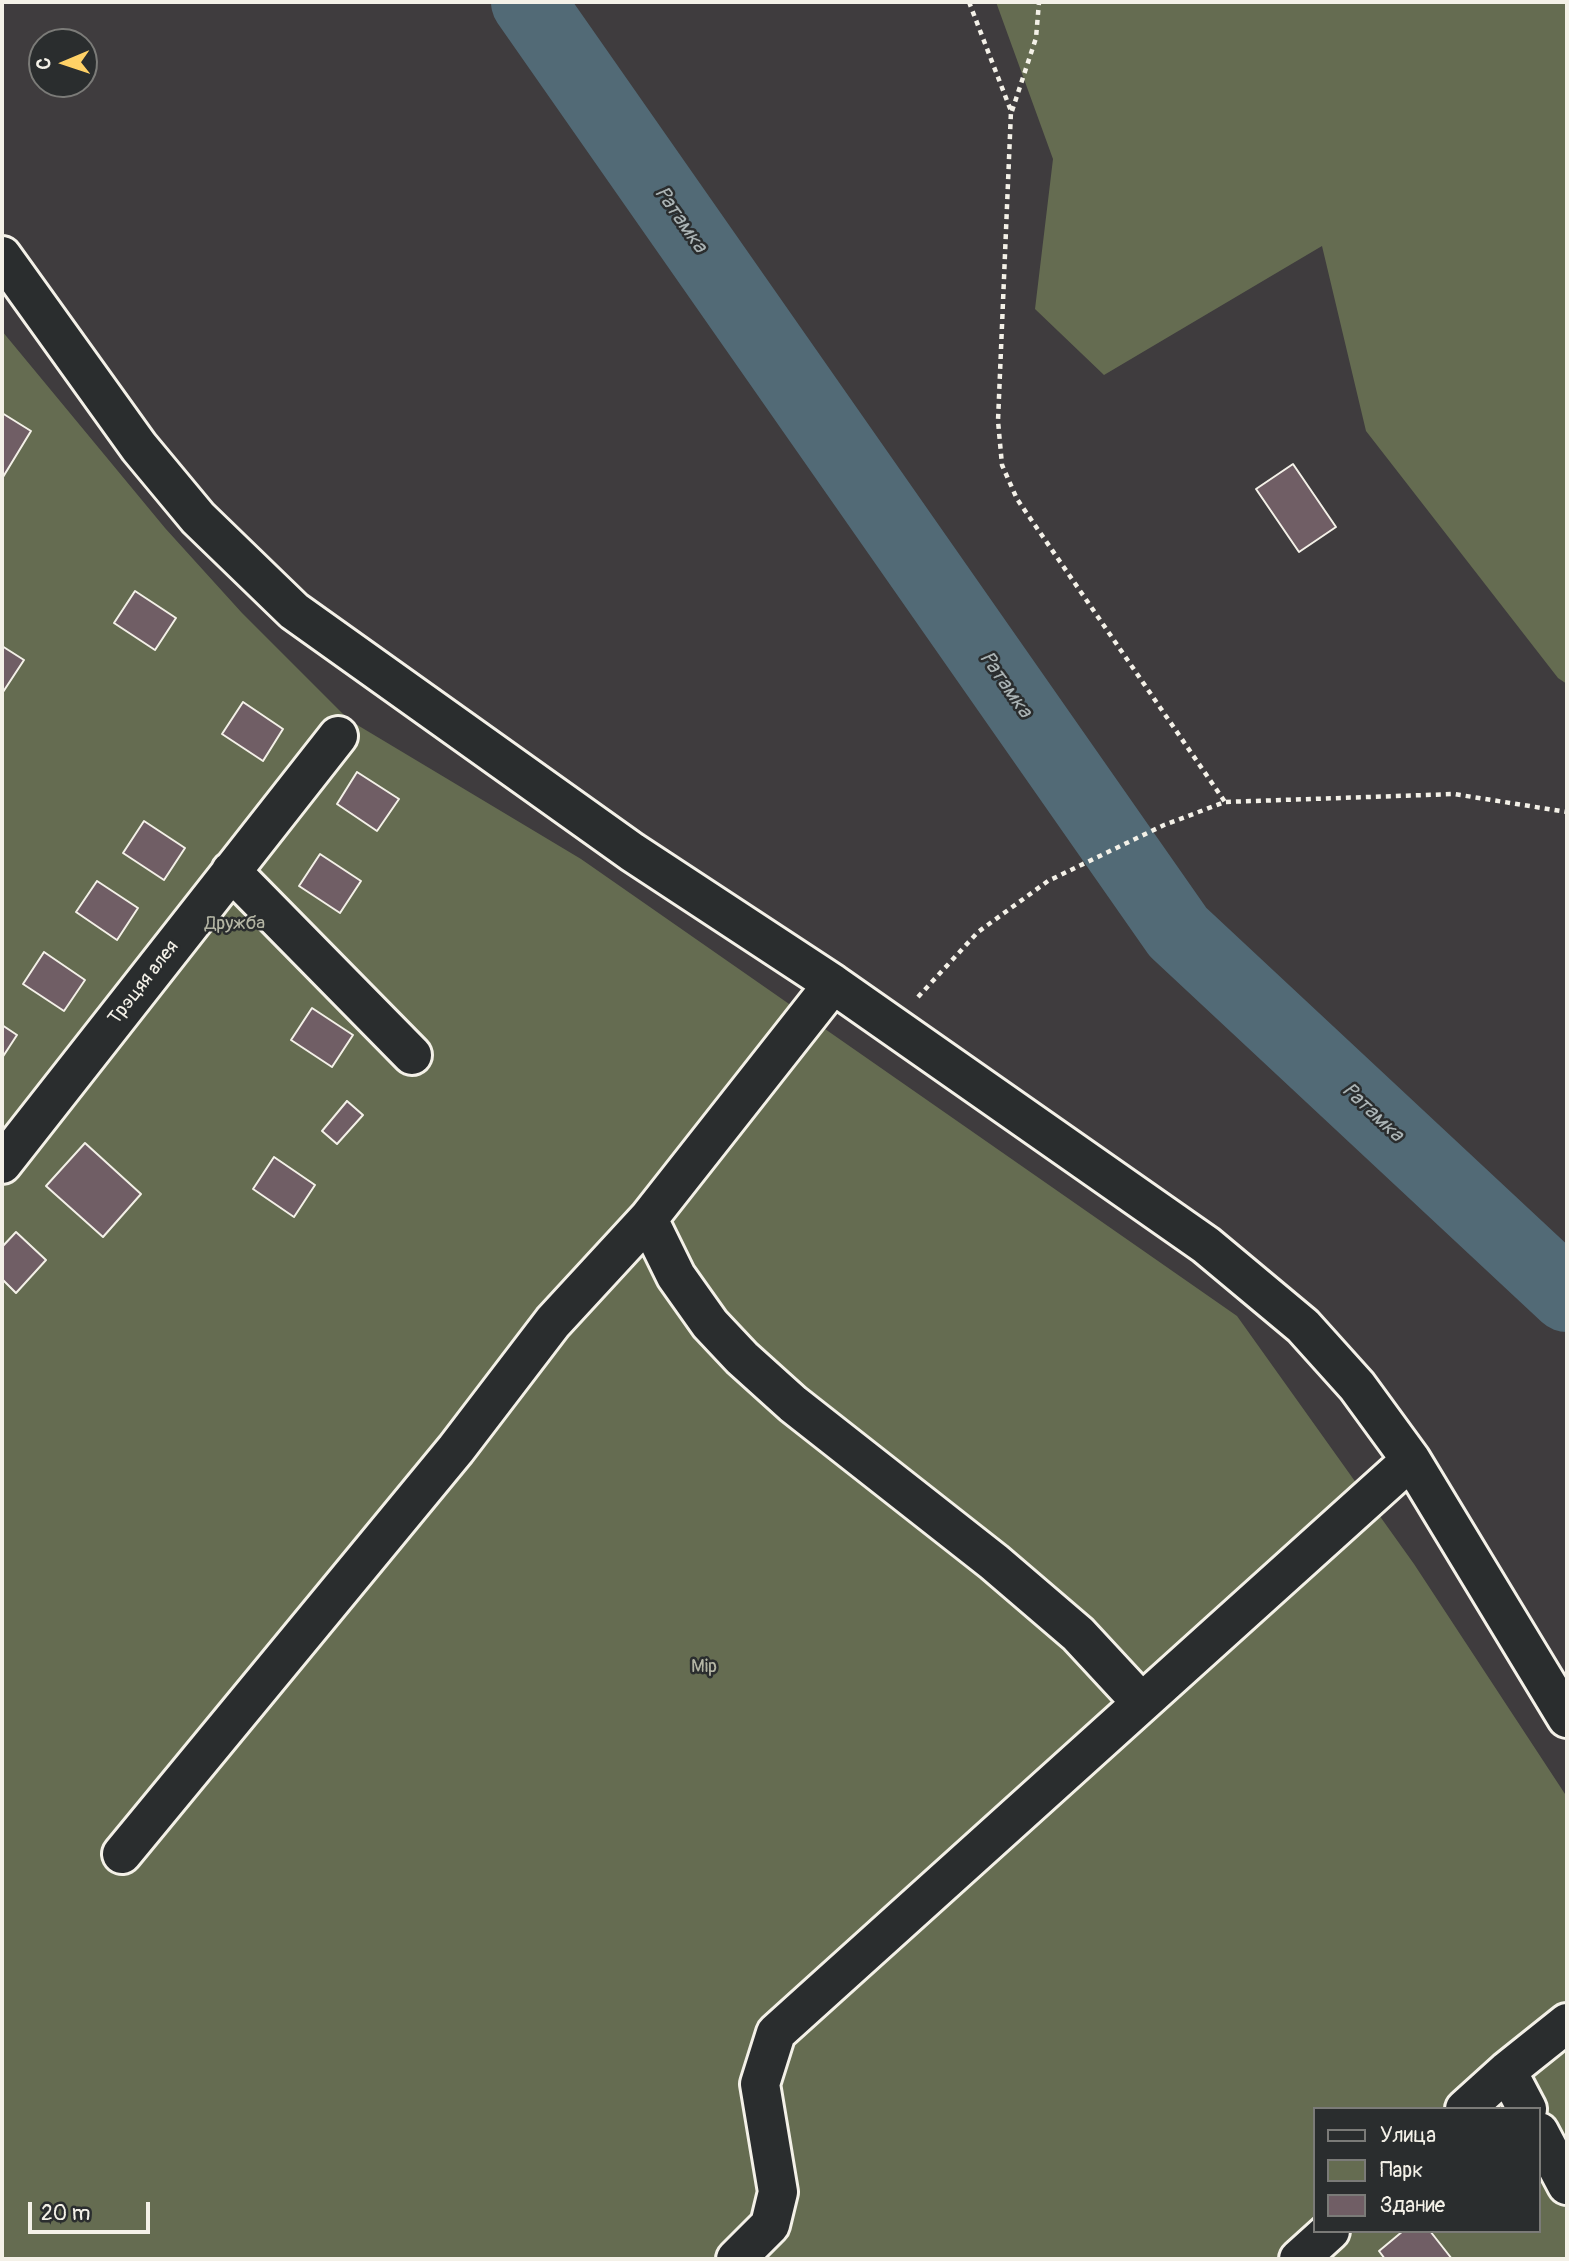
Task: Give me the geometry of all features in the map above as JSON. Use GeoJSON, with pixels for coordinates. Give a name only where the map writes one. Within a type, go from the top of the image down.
{"type":"FeatureCollection","features":[{"type":"Feature","properties":{"kind":"street"},"geometry":{"type":"LineString","coordinates":[[2,256],[139,447],[198,518],[294,611],[632,852],[833,984],[1206,1245],[1303,1326],[1357,1385],[1410,1460],[1567,1718]]}},
{"type":"Feature","properties":{"kind":"street","name":"Трэцяя алея"},"geometry":{"type":"LineString","coordinates":[[2,1164],[338,736]]}},
{"type":"Feature","properties":{"kind":"street"},"geometry":{"type":"LineString","coordinates":[[231,871],[412,1055]]}},
{"type":"Feature","properties":{"kind":"street"},"geometry":{"type":"LineString","coordinates":[[122,1854],[456,1449],[553,1322],[648,1219],[833,984]]}},
{"type":"Feature","properties":{"kind":"street"},"geometry":{"type":"LineString","coordinates":[[648,1219],[676,1276],[710,1324],[742,1358],[793,1404],[994,1562],[1078,1634],[1141,1702]]}},
{"type":"Feature","properties":{"kind":"street"},"geometry":{"type":"LineString","coordinates":[[736,2259],[770,2225],[778,2192],[760,2084],[776,2033],[1410,1460]]}},
{"type":"Feature","properties":{"kind":"street"},"geometry":{"type":"LineString","coordinates":[[1467,2107],[1567,2023]]}},
{"type":"Feature","properties":{"kind":"street"},"geometry":{"type":"LineString","coordinates":[[1507,2071],[1526,2107]]}},
{"type":"Feature","properties":{"kind":"street"},"geometry":{"type":"LineString","coordinates":[[1541,2136],[1567,2185]]}},
{"type":"Feature","properties":{"kind":"street"},"geometry":{"type":"LineString","coordinates":[[1299,2259],[1328,2233]]}},
{"type":"Feature","properties":{"kind":"path"},"geometry":{"type":"LineString","coordinates":[[968,2],[1011,111]]}},
{"type":"Feature","properties":{"kind":"path"},"geometry":{"type":"LineString","coordinates":[[1039,2],[1036,38],[1011,111],[998,421],[1002,465],[1017,499],[1225,802]]}},
{"type":"Feature","properties":{"kind":"path"},"geometry":{"type":"LineString","coordinates":[[895,1028],[926,986],[978,932],[1048,881],[1164,825],[1225,802],[1454,794],[1567,812]]}},
{"type":"Feature","properties":{"kind":"green space"},"geometry":{"type":"Polygon","coordinates":[[[996,2],[1567,2],[1567,684],[1558,678],[1366,431],[1322,246],[1104,375],[1035,309],[1053,159],[996,2]]]}},
{"type":"Feature","properties":{"kind":"green space","name":"Мір"},"geometry":{"type":"Polygon","coordinates":[[[2,331],[165,528],[242,613],[349,720],[581,859],[1237,1316],[1414,1564],[1567,1797],[1567,2259],[2,2259],[2,331]]]}},
{"type":"Feature","properties":{"kind":"building"},"geometry":{"type":"Polygon","coordinates":[[[2,413],[31,431],[3,477],[2,476],[2,413]]]}},
{"type":"Feature","properties":{"kind":"building"},"geometry":{"type":"Polygon","coordinates":[[[1293,464],[1336,527],[1299,552],[1256,489],[1293,464]]]}},
{"type":"Feature","properties":{"kind":"building"},"geometry":{"type":"Polygon","coordinates":[[[135,591],[176,618],[155,650],[114,623],[135,591]]]}},
{"type":"Feature","properties":{"kind":"building"},"geometry":{"type":"Polygon","coordinates":[[[2,646],[24,660],[3,692],[2,691],[2,646]]]}},
{"type":"Feature","properties":{"kind":"building"},"geometry":{"type":"Polygon","coordinates":[[[243,702],[283,729],[263,761],[222,734],[243,702]]]}},
{"type":"Feature","properties":{"kind":"building"},"geometry":{"type":"Polygon","coordinates":[[[357,772],[399,799],[377,831],[337,804],[357,772]]]}},
{"type":"Feature","properties":{"kind":"building"},"geometry":{"type":"Polygon","coordinates":[[[144,821],[185,848],[164,880],[123,853],[144,821]]]}},
{"type":"Feature","properties":{"kind":"building"},"geometry":{"type":"Polygon","coordinates":[[[320,854],[361,881],[340,913],[299,886],[320,854]]]}},
{"type":"Feature","properties":{"kind":"building"},"geometry":{"type":"Polygon","coordinates":[[[97,881],[138,908],[117,940],[76,912],[97,881]]]}},
{"type":"Feature","properties":{"kind":"building"},"geometry":{"type":"Polygon","coordinates":[[[44,952],[85,980],[64,1011],[23,984],[44,952]]]}},
{"type":"Feature","properties":{"kind":"building"},"geometry":{"type":"Polygon","coordinates":[[[312,1008],[353,1035],[332,1067],[291,1040],[312,1008]]]}},
{"type":"Feature","properties":{"kind":"building"},"geometry":{"type":"Polygon","coordinates":[[[2,1025],[17,1035],[2,1058],[2,1025]]]}},
{"type":"Feature","properties":{"kind":"building"},"geometry":{"type":"Polygon","coordinates":[[[347,1101],[363,1115],[337,1144],[322,1131],[347,1101]]]}},
{"type":"Feature","properties":{"kind":"building"},"geometry":{"type":"Polygon","coordinates":[[[85,1143],[141,1194],[103,1237],[46,1186],[85,1143]]]}},
{"type":"Feature","properties":{"kind":"building"},"geometry":{"type":"Polygon","coordinates":[[[274,1157],[315,1185],[294,1217],[253,1189],[274,1157]]]}},
{"type":"Feature","properties":{"kind":"building"},"geometry":{"type":"Polygon","coordinates":[[[16,1232],[46,1260],[16,1293],[2,1279],[2,1247],[16,1232]]]}},
{"type":"Feature","properties":{"kind":"building"},"geometry":{"type":"Polygon","coordinates":[[[1401,2233],[1432,2233],[1452,2259],[1385,2259],[1379,2251],[1401,2233]]]}},
{"type":"Feature","properties":{"kind":"waterway","name":"Ратамка"},"geometry":{"type":"LineString","coordinates":[[528,2],[1178,932],[1567,1295]]}},
{"type":"Feature","properties":{"kind":"park label","name":"Дружба"},"geometry":{"type":"Point","coordinates":[235,924]}}]}
